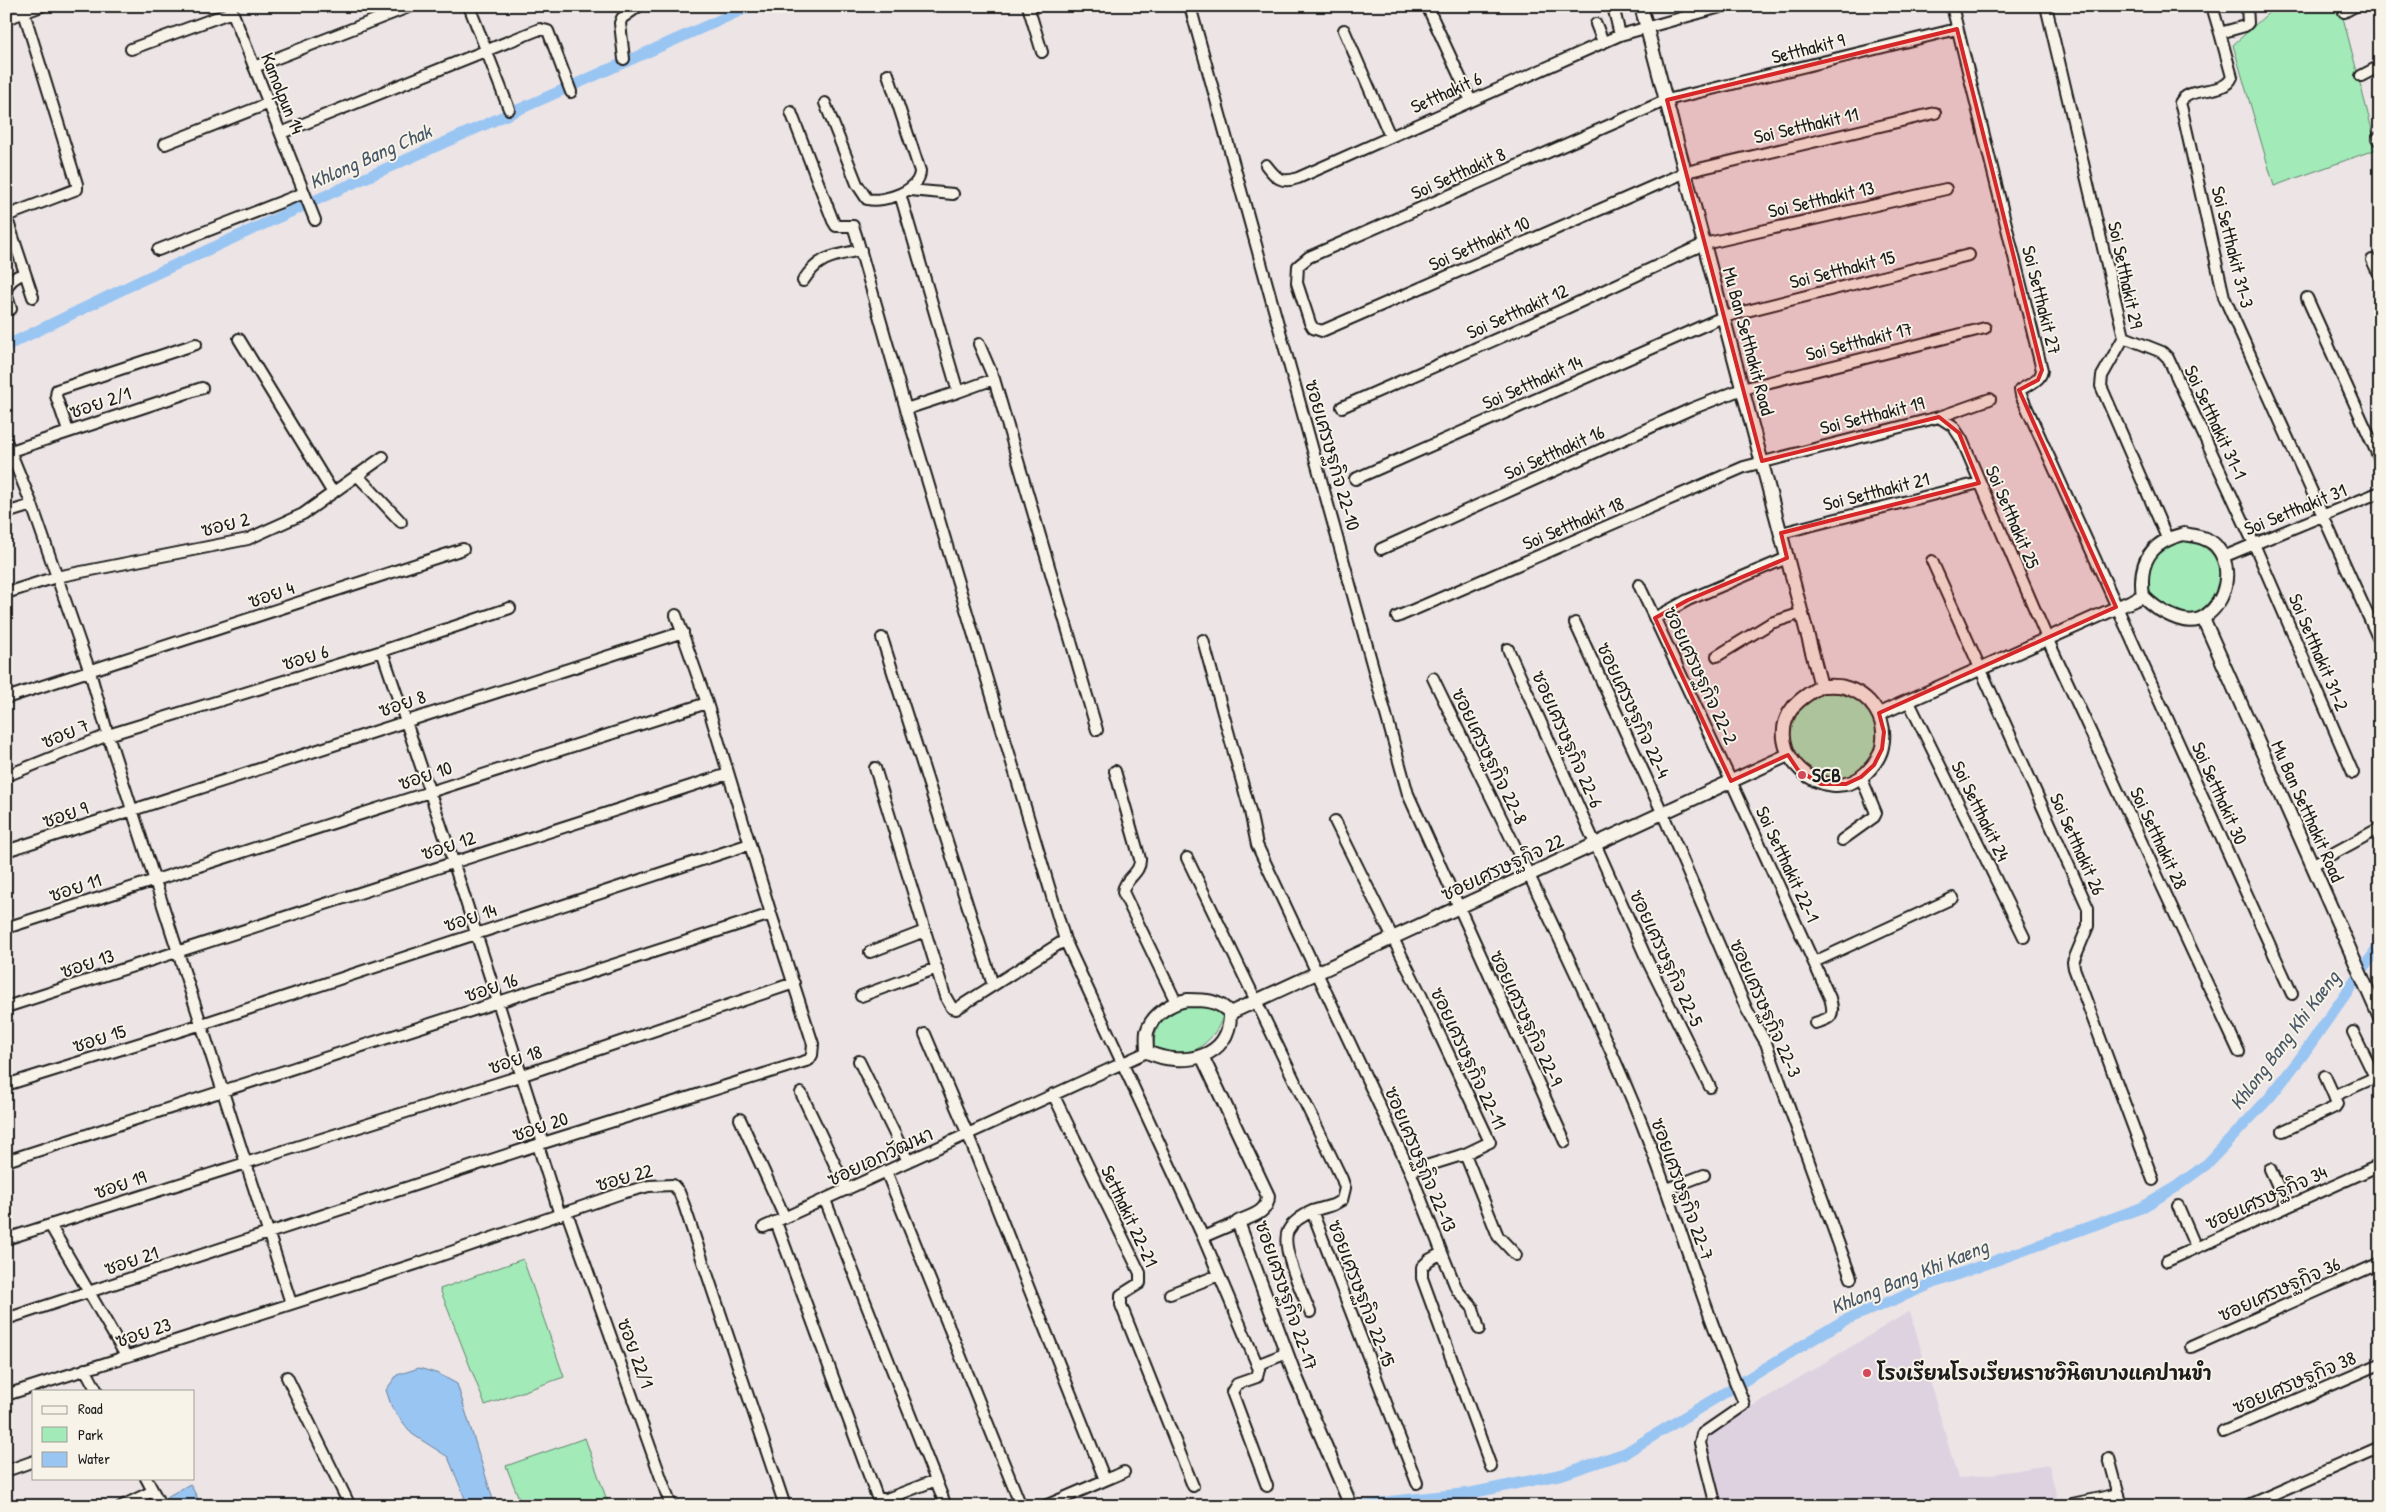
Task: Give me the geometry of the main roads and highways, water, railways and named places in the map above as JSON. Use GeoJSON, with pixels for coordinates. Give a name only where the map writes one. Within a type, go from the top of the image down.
{"type":"FeatureCollection","features":[{"type":"Feature","properties":{"kind":"water"},"geometry":{"type":"Polygon","coordinates":[[[419,1368],[439,1374],[457,1384],[495,1506],[465,1506],[464,1496],[448,1457],[412,1434],[392,1408],[386,1390],[397,1375],[419,1368]]]}},
{"type":"Feature","properties":{"kind":"water"},"geometry":{"type":"Polygon","coordinates":[[[190,1484],[202,1506],[167,1506],[163,1499],[190,1484]]]}},
{"type":"Feature","properties":{"kind":"waterway","name":"Khlong Bang Chak"},"geometry":{"type":"LineString","coordinates":[[6,346],[140,281],[338,190],[751,6]]}},
{"type":"Feature","properties":{"kind":"waterway","name":"Khlong Bang Khi Kaeng"},"geometry":{"type":"LineString","coordinates":[[1365,1506],[1471,1493],[1563,1474],[1625,1453],[1843,1321],[1939,1281],[2141,1208],[2173,1189],[2207,1164],[2270,1097],[2302,1056],[2380,945]]}},
{"type":"Feature","properties":{"kind":"place","name":"SCB"},"geometry":{"type":"Point","coordinates":[1802,775]}},
{"type":"Feature","properties":{"kind":"place","name":"โรงเรียนโรงเรียนราชวินิตบางแคปานขำ"},"geometry":{"type":"Point","coordinates":[1867,1373]}}]}
